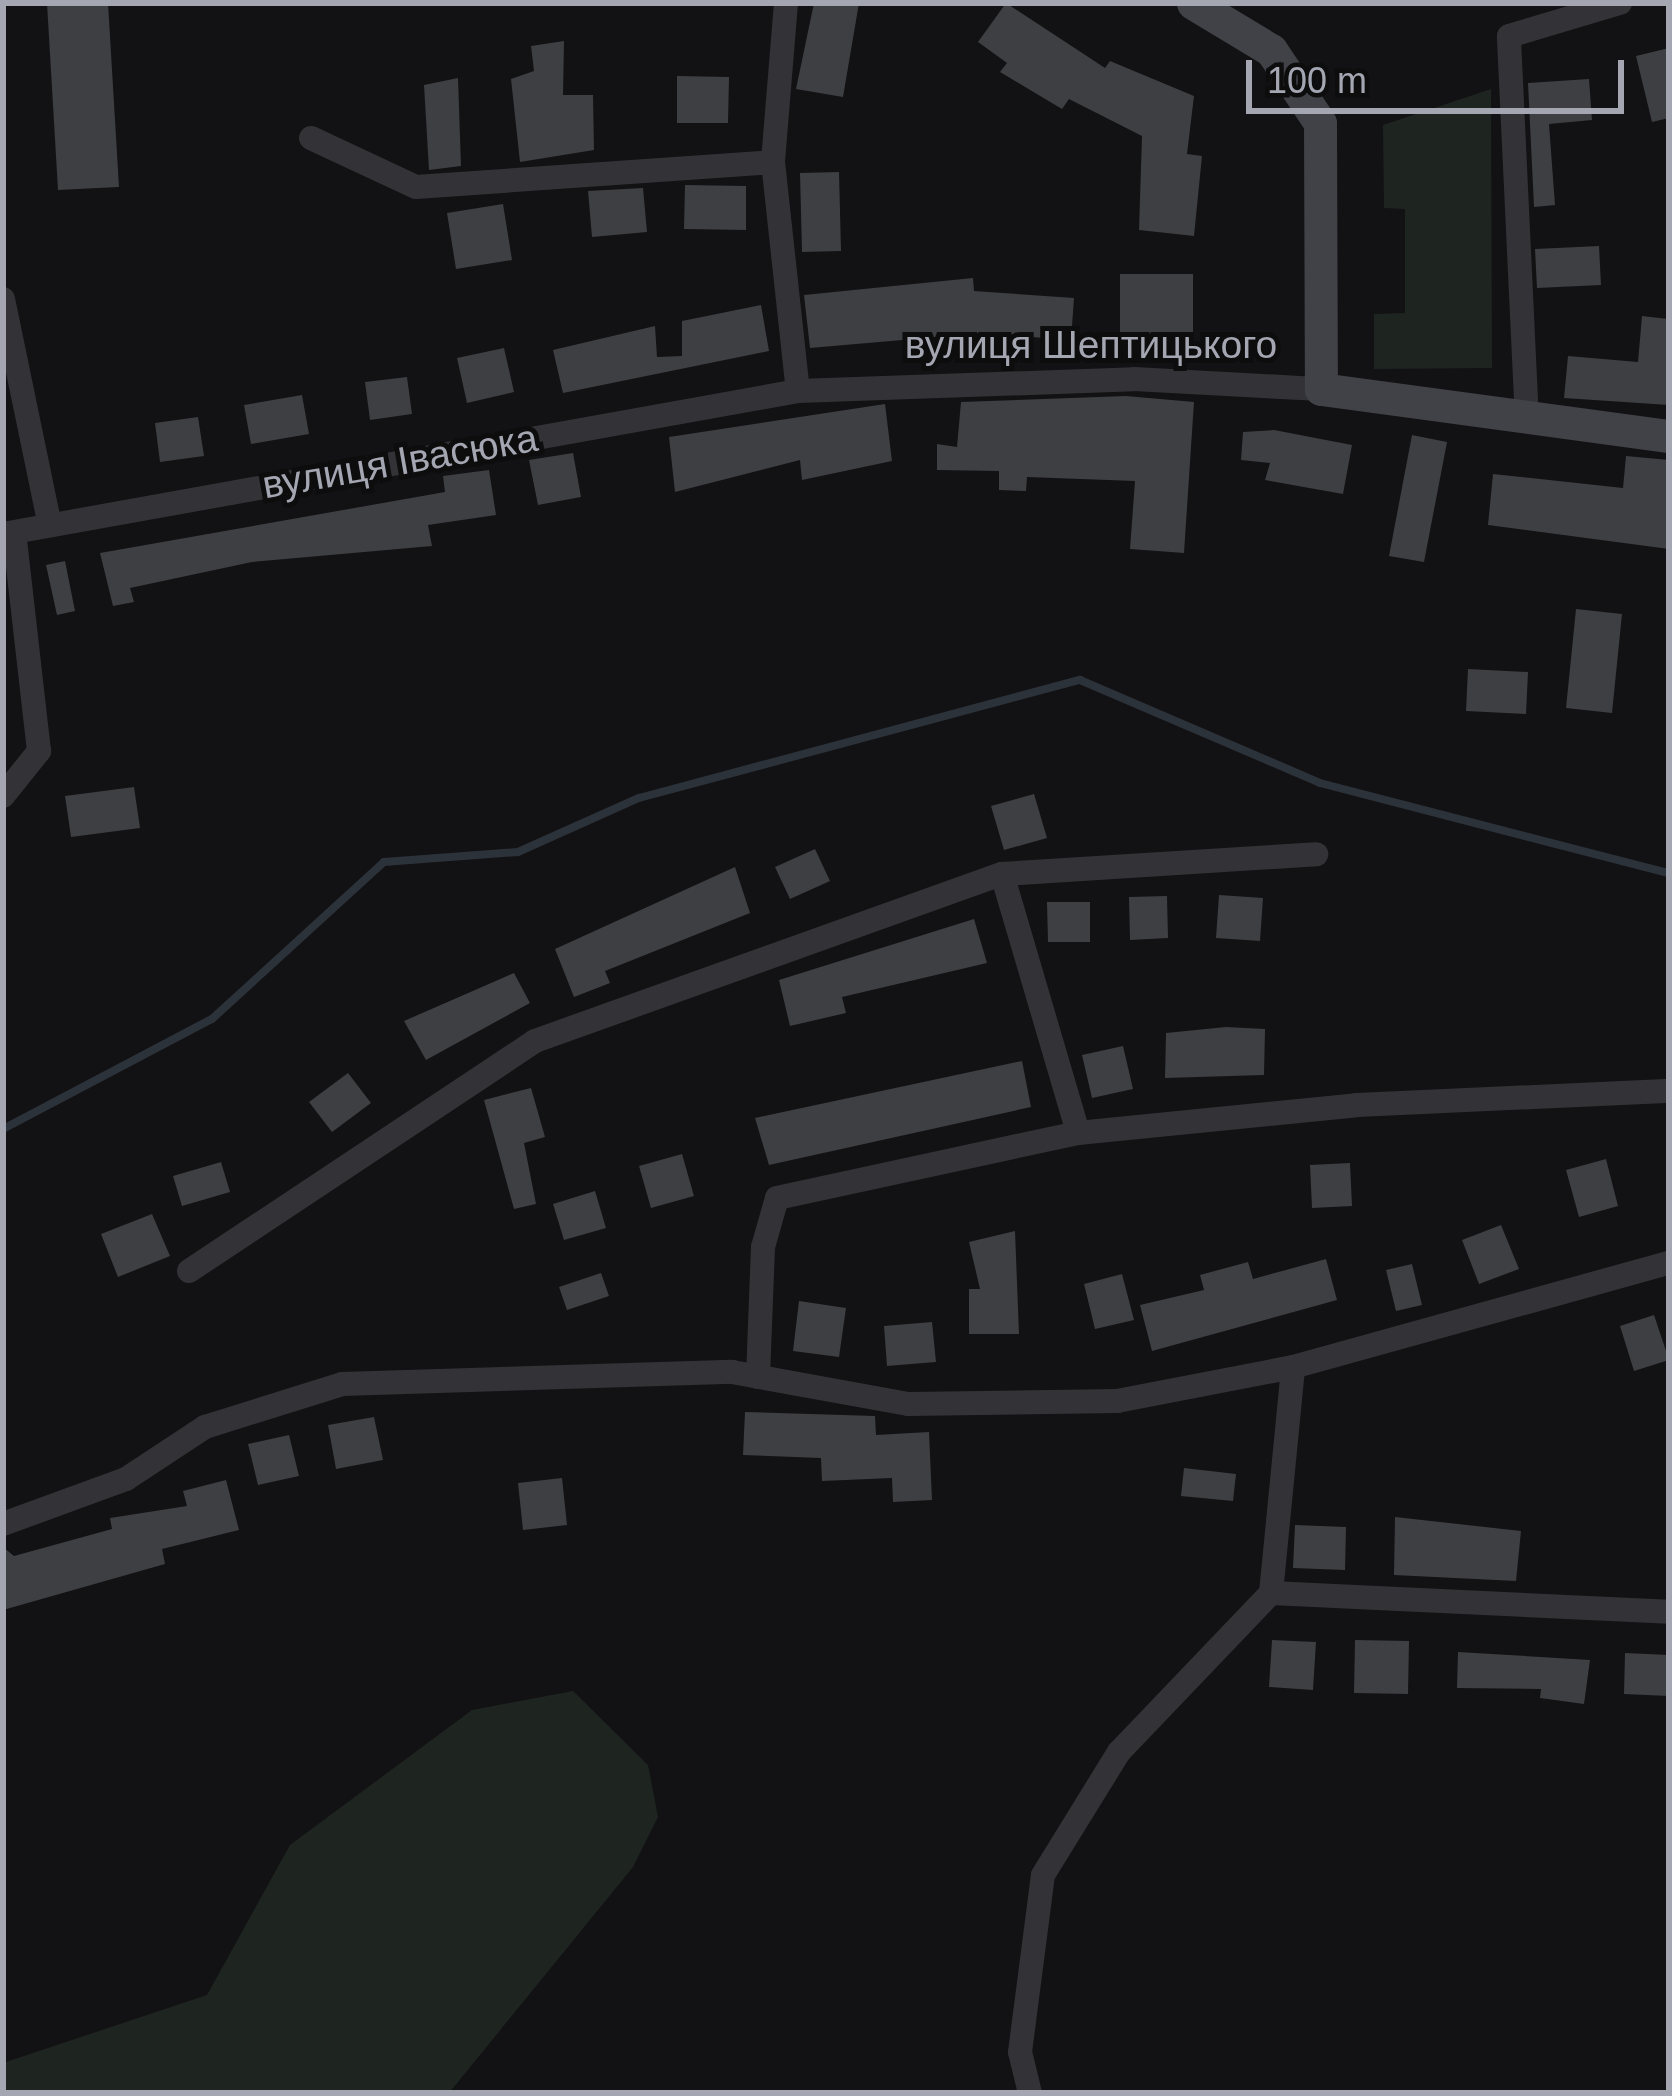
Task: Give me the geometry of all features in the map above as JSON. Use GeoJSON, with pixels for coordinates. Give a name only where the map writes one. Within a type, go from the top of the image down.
{"type":"FeatureCollection","features":[{"type":"Feature","properties":{"kind":"street"},"geometry":{"type":"LineString","coordinates":[[786,3],[772,162],[798,391]]}},
{"type":"Feature","properties":{"kind":"street"},"geometry":{"type":"LineString","coordinates":[[1193,3],[1270,50],[1313,101],[1326,150],[1321,389]]}},
{"type":"Feature","properties":{"kind":"street"},"geometry":{"type":"LineString","coordinates":[[1527,421],[1509,36],[1620,3]]}},
{"type":"Feature","properties":{"kind":"street"},"geometry":{"type":"LineString","coordinates":[[311,138],[416,187],[772,162]]}},
{"type":"Feature","properties":{"kind":"street"},"geometry":{"type":"LineString","coordinates":[[3,299],[50,525]]}},
{"type":"Feature","properties":{"kind":"street","name":"вулиця Шептицького"},"geometry":{"type":"LineString","coordinates":[[798,391],[1134,380],[1321,389],[1527,421],[1669,436]]}},
{"type":"Feature","properties":{"kind":"street","name":"вулиця Івасюка"},"geometry":{"type":"LineString","coordinates":[[8,534],[798,391]]}},
{"type":"Feature","properties":{"kind":"street"},"geometry":{"type":"LineString","coordinates":[[3,796],[39,751],[8,534]]}},
{"type":"Feature","properties":{"kind":"street"},"geometry":{"type":"LineString","coordinates":[[189,1270],[535,1041],[1002,874],[1316,854]]}},
{"type":"Feature","properties":{"kind":"street"},"geometry":{"type":"LineString","coordinates":[[1002,874],[1078,1133]]}},
{"type":"Feature","properties":{"kind":"street"},"geometry":{"type":"LineString","coordinates":[[758,1377],[763,1247],[777,1198],[1078,1133],[1358,1105],[1668,1089]]}},
{"type":"Feature","properties":{"kind":"street"},"geometry":{"type":"LineString","coordinates":[[3,1524],[127,1479],[205,1427],[342,1384],[758,1377],[908,1404],[1117,1402],[1293,1367],[1669,1263]]}},
{"type":"Feature","properties":{"kind":"street"},"geometry":{"type":"LineString","coordinates":[[1030,2093],[1020,2052],[1043,1875],[1119,1751],[1271,1593],[1293,1367]]}},
{"type":"Feature","properties":{"kind":"street"},"geometry":{"type":"LineString","coordinates":[[1271,1593],[1669,1612]]}},
{"type":"Feature","properties":{"kind":"shaded area"},"geometry":{"type":"Polygon","coordinates":[[[1491,89],[1492,368],[1374,369],[1374,314],[1405,313],[1405,209],[1384,208],[1383,125],[1491,89]]]}},
{"type":"Feature","properties":{"kind":"shaded area"},"geometry":{"type":"Polygon","coordinates":[[[573,1691],[648,1765],[658,1817],[633,1867],[449,2093],[3,2093],[3,2063],[207,1995],[290,1845],[472,1710],[573,1691]]]}},
{"type":"Feature","properties":{"kind":"building"},"geometry":{"type":"Polygon","coordinates":[[[47,3],[108,3],[119,187],[58,190],[47,3]]]}},
{"type":"Feature","properties":{"kind":"building"},"geometry":{"type":"Polygon","coordinates":[[[814,3],[859,3],[843,97],[796,89],[814,3]]]}},
{"type":"Feature","properties":{"kind":"building"},"geometry":{"type":"Polygon","coordinates":[[[1006,3],[1105,68],[1110,61],[1194,96],[1187,154],[1202,156],[1194,236],[1139,230],[1142,136],[1069,99],[1062,109],[1000,72],[1007,63],[978,42],[1006,3]]]}},
{"type":"Feature","properties":{"kind":"building"},"geometry":{"type":"Polygon","coordinates":[[[564,41],[563,95],[593,95],[594,150],[520,162],[511,79],[534,71],[531,46],[564,41]]]}},
{"type":"Feature","properties":{"kind":"building"},"geometry":{"type":"Polygon","coordinates":[[[1669,48],[1669,118],[1652,122],[1636,56],[1669,48]]]}},
{"type":"Feature","properties":{"kind":"building"},"geometry":{"type":"Polygon","coordinates":[[[677,76],[729,77],[728,123],[677,123],[677,76]]]}},
{"type":"Feature","properties":{"kind":"building"},"geometry":{"type":"Polygon","coordinates":[[[458,78],[461,166],[429,170],[424,85],[458,78]]]}},
{"type":"Feature","properties":{"kind":"building"},"geometry":{"type":"Polygon","coordinates":[[[1589,79],[1592,120],[1549,124],[1555,205],[1534,207],[1528,83],[1589,79]]]}},
{"type":"Feature","properties":{"kind":"building"},"geometry":{"type":"Polygon","coordinates":[[[839,172],[841,251],[802,252],[800,173],[839,172]]]}},
{"type":"Feature","properties":{"kind":"building"},"geometry":{"type":"Polygon","coordinates":[[[685,185],[746,186],[746,230],[684,229],[685,185]]]}},
{"type":"Feature","properties":{"kind":"building"},"geometry":{"type":"Polygon","coordinates":[[[643,188],[647,232],[592,237],[588,191],[643,188]]]}},
{"type":"Feature","properties":{"kind":"building"},"geometry":{"type":"Polygon","coordinates":[[[503,204],[512,260],[456,269],[447,213],[503,204]]]}},
{"type":"Feature","properties":{"kind":"building"},"geometry":{"type":"Polygon","coordinates":[[[1599,246],[1601,285],[1537,288],[1535,249],[1599,246]]]}},
{"type":"Feature","properties":{"kind":"building"},"geometry":{"type":"Polygon","coordinates":[[[1120,274],[1193,274],[1193,341],[1120,340],[1120,274]]]}},
{"type":"Feature","properties":{"kind":"building"},"geometry":{"type":"Polygon","coordinates":[[[973,278],[974,291],[1074,298],[1071,340],[983,333],[810,348],[804,295],[973,278]]]}},
{"type":"Feature","properties":{"kind":"building"},"geometry":{"type":"Polygon","coordinates":[[[761,305],[769,351],[563,393],[553,350],[655,326],[657,357],[682,356],[682,321],[761,305]]]}},
{"type":"Feature","properties":{"kind":"building"},"geometry":{"type":"Polygon","coordinates":[[[1642,316],[1668,319],[1669,405],[1564,398],[1568,356],[1638,362],[1642,316]]]}},
{"type":"Feature","properties":{"kind":"building"},"geometry":{"type":"Polygon","coordinates":[[[504,348],[514,392],[467,403],[457,358],[504,348]]]}},
{"type":"Feature","properties":{"kind":"building"},"geometry":{"type":"Polygon","coordinates":[[[407,377],[412,414],[370,420],[365,382],[407,377]]]}},
{"type":"Feature","properties":{"kind":"building"},"geometry":{"type":"Polygon","coordinates":[[[302,395],[309,434],[251,444],[244,405],[302,395]]]}},
{"type":"Feature","properties":{"kind":"building"},"geometry":{"type":"Polygon","coordinates":[[[1126,396],[1194,402],[1184,553],[1130,549],[1135,481],[1027,477],[1026,491],[999,490],[999,471],[937,470],[937,444],[957,447],[961,402],[1126,396]]]}},
{"type":"Feature","properties":{"kind":"building"},"geometry":{"type":"Polygon","coordinates":[[[885,404],[892,461],[802,480],[800,460],[675,492],[669,437],[885,404]]]}},
{"type":"Feature","properties":{"kind":"building"},"geometry":{"type":"Polygon","coordinates":[[[198,417],[204,456],[160,462],[155,423],[198,417]]]}},
{"type":"Feature","properties":{"kind":"building"},"geometry":{"type":"Polygon","coordinates":[[[1274,430],[1352,445],[1343,494],[1265,480],[1270,463],[1241,460],[1243,432],[1274,430]]]}},
{"type":"Feature","properties":{"kind":"building"},"geometry":{"type":"Polygon","coordinates":[[[1412,435],[1447,442],[1424,562],[1389,556],[1412,435]]]}},
{"type":"Feature","properties":{"kind":"building"},"geometry":{"type":"Polygon","coordinates":[[[573,453],[581,497],[538,505],[529,460],[573,453]]]}},
{"type":"Feature","properties":{"kind":"building"},"geometry":{"type":"Polygon","coordinates":[[[1626,456],[1669,460],[1669,549],[1488,525],[1493,474],[1623,488],[1626,456]]]}},
{"type":"Feature","properties":{"kind":"building"},"geometry":{"type":"Polygon","coordinates":[[[489,470],[496,515],[428,525],[432,546],[252,562],[130,588],[134,602],[113,606],[100,553],[445,492],[443,476],[489,470]]]}},
{"type":"Feature","properties":{"kind":"building"},"geometry":{"type":"Polygon","coordinates":[[[65,561],[75,611],[57,615],[46,565],[65,561]]]}},
{"type":"Feature","properties":{"kind":"building"},"geometry":{"type":"Polygon","coordinates":[[[1576,609],[1622,614],[1612,713],[1566,708],[1576,609]]]}},
{"type":"Feature","properties":{"kind":"building"},"geometry":{"type":"Polygon","coordinates":[[[1468,669],[1528,672],[1526,714],[1466,711],[1468,669]]]}},
{"type":"Feature","properties":{"kind":"building"},"geometry":{"type":"Polygon","coordinates":[[[134,787],[140,828],[71,837],[65,796],[134,787]]]}},
{"type":"Feature","properties":{"kind":"building"},"geometry":{"type":"Polygon","coordinates":[[[1034,794],[1047,838],[1004,850],[991,806],[1034,794]]]}},
{"type":"Feature","properties":{"kind":"building"},"geometry":{"type":"Polygon","coordinates":[[[815,849],[830,881],[790,899],[775,867],[815,849]]]}},
{"type":"Feature","properties":{"kind":"building"},"geometry":{"type":"Polygon","coordinates":[[[735,867],[750,913],[605,971],[610,983],[574,997],[555,949],[735,867]]]}},
{"type":"Feature","properties":{"kind":"building"},"geometry":{"type":"Polygon","coordinates":[[[1219,895],[1263,898],[1260,941],[1216,938],[1219,895]]]}},
{"type":"Feature","properties":{"kind":"building"},"geometry":{"type":"Polygon","coordinates":[[[1167,896],[1168,938],[1130,940],[1129,897],[1167,896]]]}},
{"type":"Feature","properties":{"kind":"building"},"geometry":{"type":"Polygon","coordinates":[[[1047,902],[1090,902],[1090,942],[1048,942],[1047,902]]]}},
{"type":"Feature","properties":{"kind":"building"},"geometry":{"type":"Polygon","coordinates":[[[974,919],[987,963],[842,997],[846,1013],[790,1026],[779,980],[974,919]]]}},
{"type":"Feature","properties":{"kind":"building"},"geometry":{"type":"Polygon","coordinates":[[[514,973],[530,1003],[426,1060],[404,1021],[514,973]]]}},
{"type":"Feature","properties":{"kind":"building"},"geometry":{"type":"Polygon","coordinates":[[[1265,1029],[1264,1075],[1165,1078],[1166,1033],[1265,1029]]]}},
{"type":"Feature","properties":{"kind":"building"},"geometry":{"type":"Polygon","coordinates":[[[1123,1046],[1133,1089],[1092,1098],[1082,1055],[1123,1046]]]}},
{"type":"Feature","properties":{"kind":"building"},"geometry":{"type":"Polygon","coordinates":[[[1022,1061],[1031,1107],[769,1165],[755,1118],[1022,1061]]]}},
{"type":"Feature","properties":{"kind":"building"},"geometry":{"type":"Polygon","coordinates":[[[348,1073],[371,1103],[332,1132],[309,1102],[348,1073]]]}},
{"type":"Feature","properties":{"kind":"building"},"geometry":{"type":"Polygon","coordinates":[[[531,1088],[545,1137],[524,1143],[536,1204],[514,1209],[484,1100],[531,1088]]]}},
{"type":"Feature","properties":{"kind":"building"},"geometry":{"type":"Polygon","coordinates":[[[682,1154],[694,1196],[651,1208],[639,1166],[682,1154]]]}},
{"type":"Feature","properties":{"kind":"building"},"geometry":{"type":"Polygon","coordinates":[[[1606,1159],[1618,1206],[1579,1217],[1566,1170],[1606,1159]]]}},
{"type":"Feature","properties":{"kind":"building"},"geometry":{"type":"Polygon","coordinates":[[[221,1162],[230,1192],[182,1206],[173,1176],[221,1162]]]}},
{"type":"Feature","properties":{"kind":"building"},"geometry":{"type":"Polygon","coordinates":[[[1350,1163],[1352,1206],[1312,1208],[1310,1165],[1350,1163]]]}},
{"type":"Feature","properties":{"kind":"building"},"geometry":{"type":"Polygon","coordinates":[[[595,1191],[606,1228],[564,1240],[553,1204],[595,1191]]]}},
{"type":"Feature","properties":{"kind":"building"},"geometry":{"type":"Polygon","coordinates":[[[152,1214],[170,1256],[118,1277],[101,1234],[152,1214]]]}},
{"type":"Feature","properties":{"kind":"building"},"geometry":{"type":"Polygon","coordinates":[[[1501,1225],[1519,1269],[1479,1284],[1462,1240],[1501,1225]]]}},
{"type":"Feature","properties":{"kind":"building"},"geometry":{"type":"Polygon","coordinates":[[[1015,1231],[1019,1334],[969,1334],[969,1289],[980,1289],[969,1242],[1015,1231]]]}},
{"type":"Feature","properties":{"kind":"building"},"geometry":{"type":"Polygon","coordinates":[[[1326,1259],[1337,1300],[1152,1351],[1140,1305],[1204,1290],[1200,1275],[1248,1262],[1253,1279],[1326,1259]]]}},
{"type":"Feature","properties":{"kind":"building"},"geometry":{"type":"Polygon","coordinates":[[[1412,1264],[1422,1305],[1396,1311],[1386,1270],[1412,1264]]]}},
{"type":"Feature","properties":{"kind":"building"},"geometry":{"type":"Polygon","coordinates":[[[601,1273],[609,1296],[567,1310],[559,1287],[601,1273]]]}},
{"type":"Feature","properties":{"kind":"building"},"geometry":{"type":"Polygon","coordinates":[[[1122,1274],[1134,1320],[1095,1329],[1084,1284],[1122,1274]]]}},
{"type":"Feature","properties":{"kind":"building"},"geometry":{"type":"Polygon","coordinates":[[[799,1301],[846,1308],[839,1357],[793,1351],[799,1301]]]}},
{"type":"Feature","properties":{"kind":"building"},"geometry":{"type":"Polygon","coordinates":[[[1654,1315],[1669,1360],[1634,1371],[1620,1326],[1654,1315]]]}},
{"type":"Feature","properties":{"kind":"building"},"geometry":{"type":"Polygon","coordinates":[[[932,1322],[936,1362],[887,1366],[884,1326],[932,1322]]]}},
{"type":"Feature","properties":{"kind":"building"},"geometry":{"type":"Polygon","coordinates":[[[745,1412],[875,1416],[876,1435],[929,1432],[932,1500],[893,1502],[892,1478],[822,1481],[821,1458],[743,1455],[745,1412]]]}},
{"type":"Feature","properties":{"kind":"building"},"geometry":{"type":"Polygon","coordinates":[[[374,1417],[383,1460],[336,1469],[328,1425],[374,1417]]]}},
{"type":"Feature","properties":{"kind":"building"},"geometry":{"type":"Polygon","coordinates":[[[289,1435],[299,1476],[258,1485],[248,1444],[289,1435]]]}},
{"type":"Feature","properties":{"kind":"building"},"geometry":{"type":"Polygon","coordinates":[[[1184,1468],[1236,1474],[1233,1501],[1181,1496],[1184,1468]]]}},
{"type":"Feature","properties":{"kind":"building"},"geometry":{"type":"Polygon","coordinates":[[[562,1478],[567,1525],[523,1530],[518,1483],[562,1478]]]}},
{"type":"Feature","properties":{"kind":"building"},"geometry":{"type":"Polygon","coordinates":[[[226,1480],[239,1530],[162,1549],[165,1564],[3,1610],[3,1547],[14,1556],[112,1529],[110,1518],[187,1506],[183,1491],[226,1480]]]}},
{"type":"Feature","properties":{"kind":"building"},"geometry":{"type":"Polygon","coordinates":[[[1395,1517],[1521,1531],[1516,1581],[1394,1575],[1395,1517]]]}},
{"type":"Feature","properties":{"kind":"building"},"geometry":{"type":"Polygon","coordinates":[[[1295,1525],[1346,1527],[1345,1570],[1293,1568],[1295,1525]]]}},
{"type":"Feature","properties":{"kind":"building"},"geometry":{"type":"Polygon","coordinates":[[[1272,1640],[1316,1642],[1313,1690],[1269,1687],[1272,1640]]]}},
{"type":"Feature","properties":{"kind":"building"},"geometry":{"type":"Polygon","coordinates":[[[1355,1640],[1409,1641],[1408,1694],[1354,1693],[1355,1640]]]}},
{"type":"Feature","properties":{"kind":"building"},"geometry":{"type":"Polygon","coordinates":[[[1458,1652],[1590,1660],[1584,1704],[1540,1698],[1541,1689],[1457,1688],[1458,1652]]]}},
{"type":"Feature","properties":{"kind":"building"},"geometry":{"type":"Polygon","coordinates":[[[1625,1653],[1669,1655],[1669,1696],[1624,1694],[1625,1653]]]}},
{"type":"Feature","properties":{"kind":"waterway"},"geometry":{"type":"LineString","coordinates":[[3,1129],[212,1019],[384,862],[518,852],[639,798],[1080,680],[1320,783],[1669,873]]}}]}
